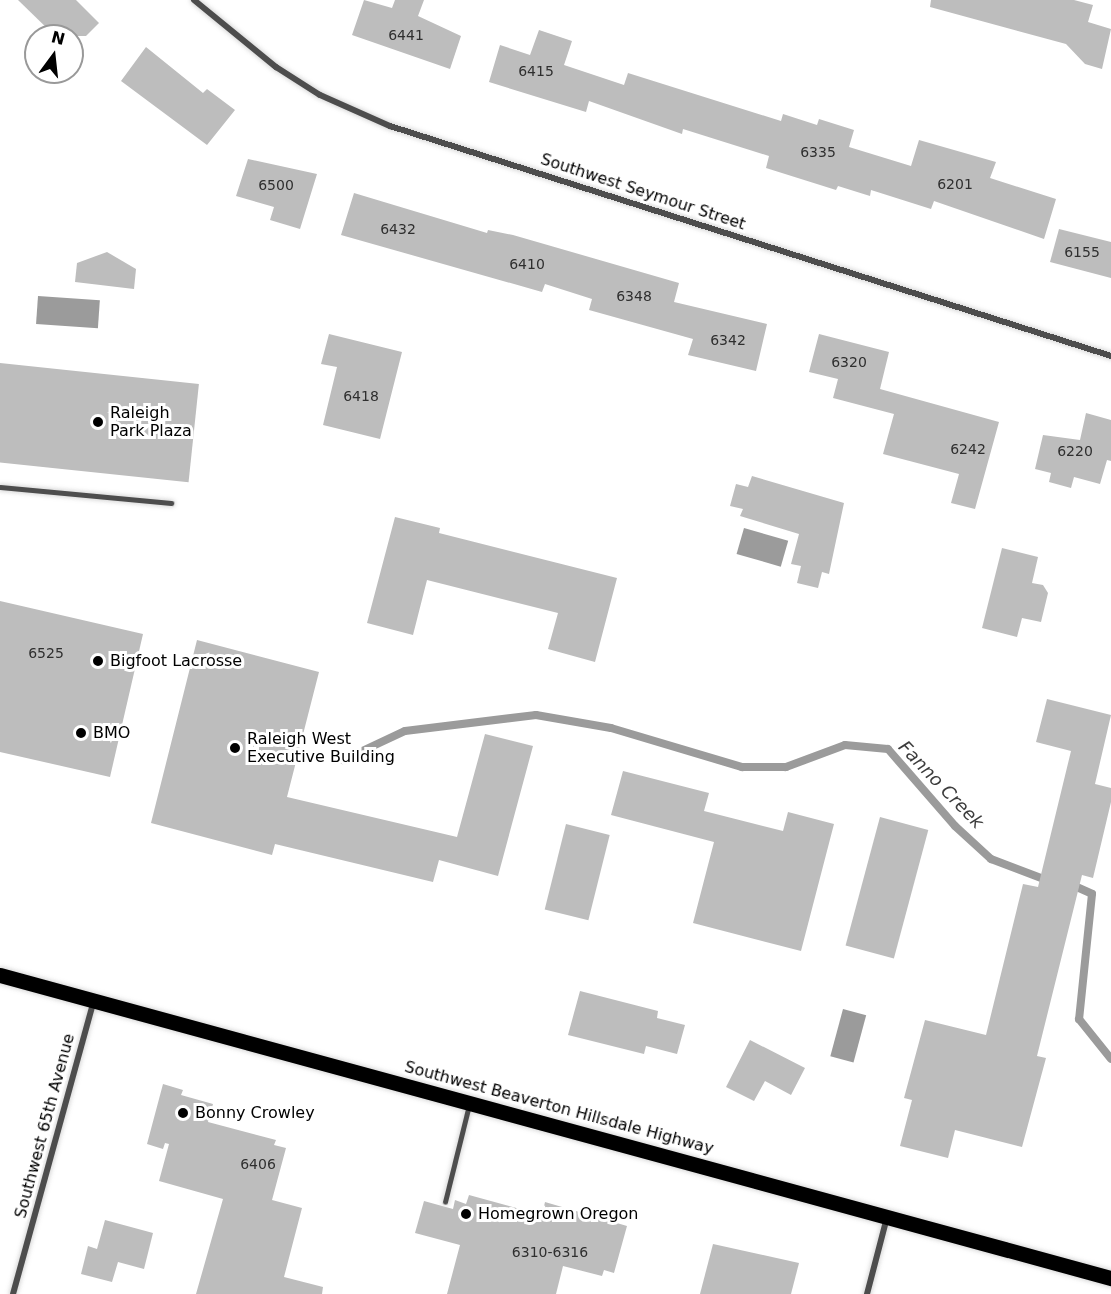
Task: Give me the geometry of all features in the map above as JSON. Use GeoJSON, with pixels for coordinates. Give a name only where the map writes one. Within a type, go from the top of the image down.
{"type":"FeatureCollection","features":[{"type":"Feature","properties":{"kind":"main road","name":"Southwest Beaverton Hillsdale Highway"},"geometry":{"type":"LineString","coordinates":[[0,975],[1110,1278]]}},
{"type":"Feature","properties":{"kind":"street","name":"Southwest Seymour Street"},"geometry":{"type":"LineString","coordinates":[[194,0],[276,67],[320,95],[390,126],[1111,356]]}},
{"type":"Feature","properties":{"kind":"street","name":"Southwest 65th Avenue"},"geometry":{"type":"LineString","coordinates":[[13,1294],[94,999]]}},
{"type":"Feature","properties":{"kind":"street"},"geometry":{"type":"LineString","coordinates":[[867,1294],[887,1217]]}},
{"type":"Feature","properties":{"kind":"lane"},"geometry":{"type":"LineString","coordinates":[[0,487],[171,502]]}},
{"type":"Feature","properties":{"kind":"lane"},"geometry":{"type":"LineString","coordinates":[[445,1202],[470,1103]]}},
{"type":"Feature","properties":{"kind":"shaded area"},"geometry":{"type":"Polygon","coordinates":[[[38,296],[100,300],[98,328],[36,324],[38,296]]]}},
{"type":"Feature","properties":{"kind":"shaded area"},"geometry":{"type":"Polygon","coordinates":[[[744,528],[788,541],[781,567],[737,554],[744,528]]]}},
{"type":"Feature","properties":{"kind":"shaded area"},"geometry":{"type":"Polygon","coordinates":[[[843,1009],[866,1015],[854,1063],[830,1056],[843,1009]]]}},
{"type":"Feature","properties":{"kind":"building"},"geometry":{"type":"Polygon","coordinates":[[[18,0],[76,0],[99,23],[86,36],[84,36],[84,24],[43,24],[18,0]]]}},
{"type":"Feature","properties":{"kind":"building"},"geometry":{"type":"Polygon","coordinates":[[[364,0],[392,8],[395,0],[424,0],[418,16],[461,36],[450,69],[352,35],[364,0]]]}},
{"type":"Feature","properties":{"kind":"building"},"geometry":{"type":"Polygon","coordinates":[[[931,0],[1074,0],[1093,5],[1088,22],[1111,29],[1102,69],[1085,64],[1066,44],[930,7],[931,0]]]}},
{"type":"Feature","properties":{"kind":"building"},"geometry":{"type":"Polygon","coordinates":[[[539,30],[572,41],[564,65],[624,85],[628,73],[781,121],[783,114],[817,125],[819,119],[854,130],[849,147],[911,166],[919,140],[996,162],[990,178],[1056,199],[1044,239],[934,201],[931,209],[871,190],[870,196],[838,186],[836,190],[766,168],[769,156],[683,129],[682,134],[589,101],[586,112],[489,82],[500,45],[530,55],[539,30]]]}},
{"type":"Feature","properties":{"kind":"building"},"geometry":{"type":"Polygon","coordinates":[[[146,47],[203,93],[207,89],[235,110],[207,145],[121,81],[146,47]]]}},
{"type":"Feature","properties":{"kind":"building"},"geometry":{"type":"Polygon","coordinates":[[[248,159],[317,174],[300,229],[270,220],[274,207],[236,196],[248,159]]]}},
{"type":"Feature","properties":{"kind":"building"},"geometry":{"type":"Polygon","coordinates":[[[354,193],[487,233],[488,230],[513,235],[679,283],[674,302],[767,324],[756,371],[688,355],[693,339],[589,310],[592,299],[545,284],[542,292],[341,235],[354,193]]]}},
{"type":"Feature","properties":{"kind":"building"},"geometry":{"type":"Polygon","coordinates":[[[1059,229],[1111,242],[1111,278],[1050,262],[1059,229]]]}},
{"type":"Feature","properties":{"kind":"building"},"geometry":{"type":"Polygon","coordinates":[[[107,252],[136,269],[134,289],[75,282],[77,263],[107,252]]]}},
{"type":"Feature","properties":{"kind":"building"},"geometry":{"type":"Polygon","coordinates":[[[329,334],[402,352],[380,439],[323,425],[337,367],[321,364],[329,334]]]}},
{"type":"Feature","properties":{"kind":"building"},"geometry":{"type":"Polygon","coordinates":[[[819,334],[889,352],[880,389],[999,422],[975,509],[951,503],[959,474],[883,454],[894,414],[833,398],[838,379],[809,372],[819,334]]]}},
{"type":"Feature","properties":{"kind":"building","name":"Raleigh Park Plaza"},"geometry":{"type":"Polygon","coordinates":[[[0,363],[199,384],[189,482],[0,463],[0,363]]]}},
{"type":"Feature","properties":{"kind":"building"},"geometry":{"type":"Polygon","coordinates":[[[1086,413],[1111,420],[1111,461],[1107,460],[1100,484],[1074,477],[1071,488],[1049,482],[1051,473],[1035,469],[1043,435],[1080,440],[1086,413]]]}},
{"type":"Feature","properties":{"kind":"building"},"geometry":{"type":"Polygon","coordinates":[[[752,476],[844,503],[829,574],[822,572],[818,588],[797,583],[801,566],[791,564],[799,534],[740,516],[743,509],[730,506],[736,484],[748,487],[752,476]]]}},
{"type":"Feature","properties":{"kind":"building"},"geometry":{"type":"Polygon","coordinates":[[[395,517],[440,528],[439,533],[617,578],[595,662],[548,649],[558,613],[427,580],[413,635],[367,623],[395,517]]]}},
{"type":"Feature","properties":{"kind":"building"},"geometry":{"type":"Polygon","coordinates":[[[1002,548],[1038,557],[1032,583],[1043,585],[1048,593],[1041,622],[1022,618],[1017,637],[982,628],[1002,548]]]}},
{"type":"Feature","properties":{"kind":"building"},"geometry":{"type":"Polygon","coordinates":[[[0,601],[143,634],[110,777],[0,752],[0,601]]]}},
{"type":"Feature","properties":{"kind":"building","name":"Raleigh West Executive Building"},"geometry":{"type":"Polygon","coordinates":[[[197,640],[319,672],[287,797],[457,837],[485,734],[533,746],[498,876],[439,860],[433,882],[275,844],[272,855],[151,823],[197,640]]]}},
{"type":"Feature","properties":{"kind":"building"},"geometry":{"type":"Polygon","coordinates":[[[1047,699],[1111,715],[1095,784],[1111,788],[1111,802],[1093,878],[1082,875],[1037,1056],[1046,1058],[1022,1147],[955,1130],[948,1158],[900,1146],[912,1100],[904,1098],[925,1020],[986,1035],[1023,884],[1038,887],[1071,751],[1036,742],[1047,699]]]}},
{"type":"Feature","properties":{"kind":"building"},"geometry":{"type":"Polygon","coordinates":[[[623,771],[709,793],[704,811],[783,831],[788,812],[834,824],[801,951],[693,923],[714,842],[611,815],[623,771]]]}},
{"type":"Feature","properties":{"kind":"building"},"geometry":{"type":"Polygon","coordinates":[[[880,817],[928,830],[894,958],[846,945],[880,817]]]}},
{"type":"Feature","properties":{"kind":"building"},"geometry":{"type":"Polygon","coordinates":[[[566,824],[610,835],[588,920],[545,909],[566,824]]]}},
{"type":"Feature","properties":{"kind":"building"},"geometry":{"type":"Polygon","coordinates":[[[580,991],[658,1011],[657,1018],[685,1025],[677,1054],[646,1046],[644,1054],[568,1035],[580,991]]]}},
{"type":"Feature","properties":{"kind":"building"},"geometry":{"type":"Polygon","coordinates":[[[750,1040],[805,1068],[791,1095],[765,1081],[754,1101],[726,1087],[750,1040]]]}},
{"type":"Feature","properties":{"kind":"building"},"geometry":{"type":"Polygon","coordinates":[[[163,1084],[183,1090],[181,1095],[213,1104],[208,1122],[276,1140],[274,1145],[286,1148],[272,1200],[302,1208],[284,1277],[323,1287],[322,1294],[196,1294],[223,1199],[159,1181],[169,1144],[165,1143],[163,1149],[147,1144],[163,1084]]]}},
{"type":"Feature","properties":{"kind":"building"},"geometry":{"type":"Polygon","coordinates":[[[469,1195],[542,1215],[545,1202],[627,1226],[614,1273],[604,1270],[602,1276],[563,1266],[556,1294],[447,1294],[460,1245],[415,1233],[424,1201],[453,1209],[455,1200],[466,1204],[469,1195]]]}},
{"type":"Feature","properties":{"kind":"building"},"geometry":{"type":"Polygon","coordinates":[[[105,1220],[153,1233],[144,1269],[118,1262],[112,1282],[81,1274],[88,1246],[97,1249],[105,1220]]]}},
{"type":"Feature","properties":{"kind":"building"},"geometry":{"type":"Polygon","coordinates":[[[713,1244],[799,1263],[791,1294],[700,1294],[713,1244]]]}},
{"type":"Feature","properties":{"kind":"waterway","name":"Fanno Creek"},"geometry":{"type":"LineString","coordinates":[[343,760],[405,731],[536,715],[611,728],[742,767],[786,767],[845,745],[888,749],[955,826],[991,859],[1049,881]]}},
{"type":"Feature","properties":{"kind":"waterway","name":"Fanno Creek"},"geometry":{"type":"LineString","coordinates":[[1070,884],[1092,894],[1079,1019],[1111,1059]]}},
{"type":"Feature","properties":{"kind":"place","name":"Raleigh Park Plaza"},"geometry":{"type":"Point","coordinates":[98,422]}},
{"type":"Feature","properties":{"kind":"place","name":"Bigfoot Lacrosse"},"geometry":{"type":"Point","coordinates":[98,661]}},
{"type":"Feature","properties":{"kind":"place","name":"BMO"},"geometry":{"type":"Point","coordinates":[81,733]}},
{"type":"Feature","properties":{"kind":"place","name":"Raleigh West Executive Building"},"geometry":{"type":"Point","coordinates":[235,748]}},
{"type":"Feature","properties":{"kind":"place","name":"Bonny Crowley"},"geometry":{"type":"Point","coordinates":[183,1113]}},
{"type":"Feature","properties":{"kind":"place","name":"Homegrown Oregon"},"geometry":{"type":"Point","coordinates":[466,1214]}}]}
